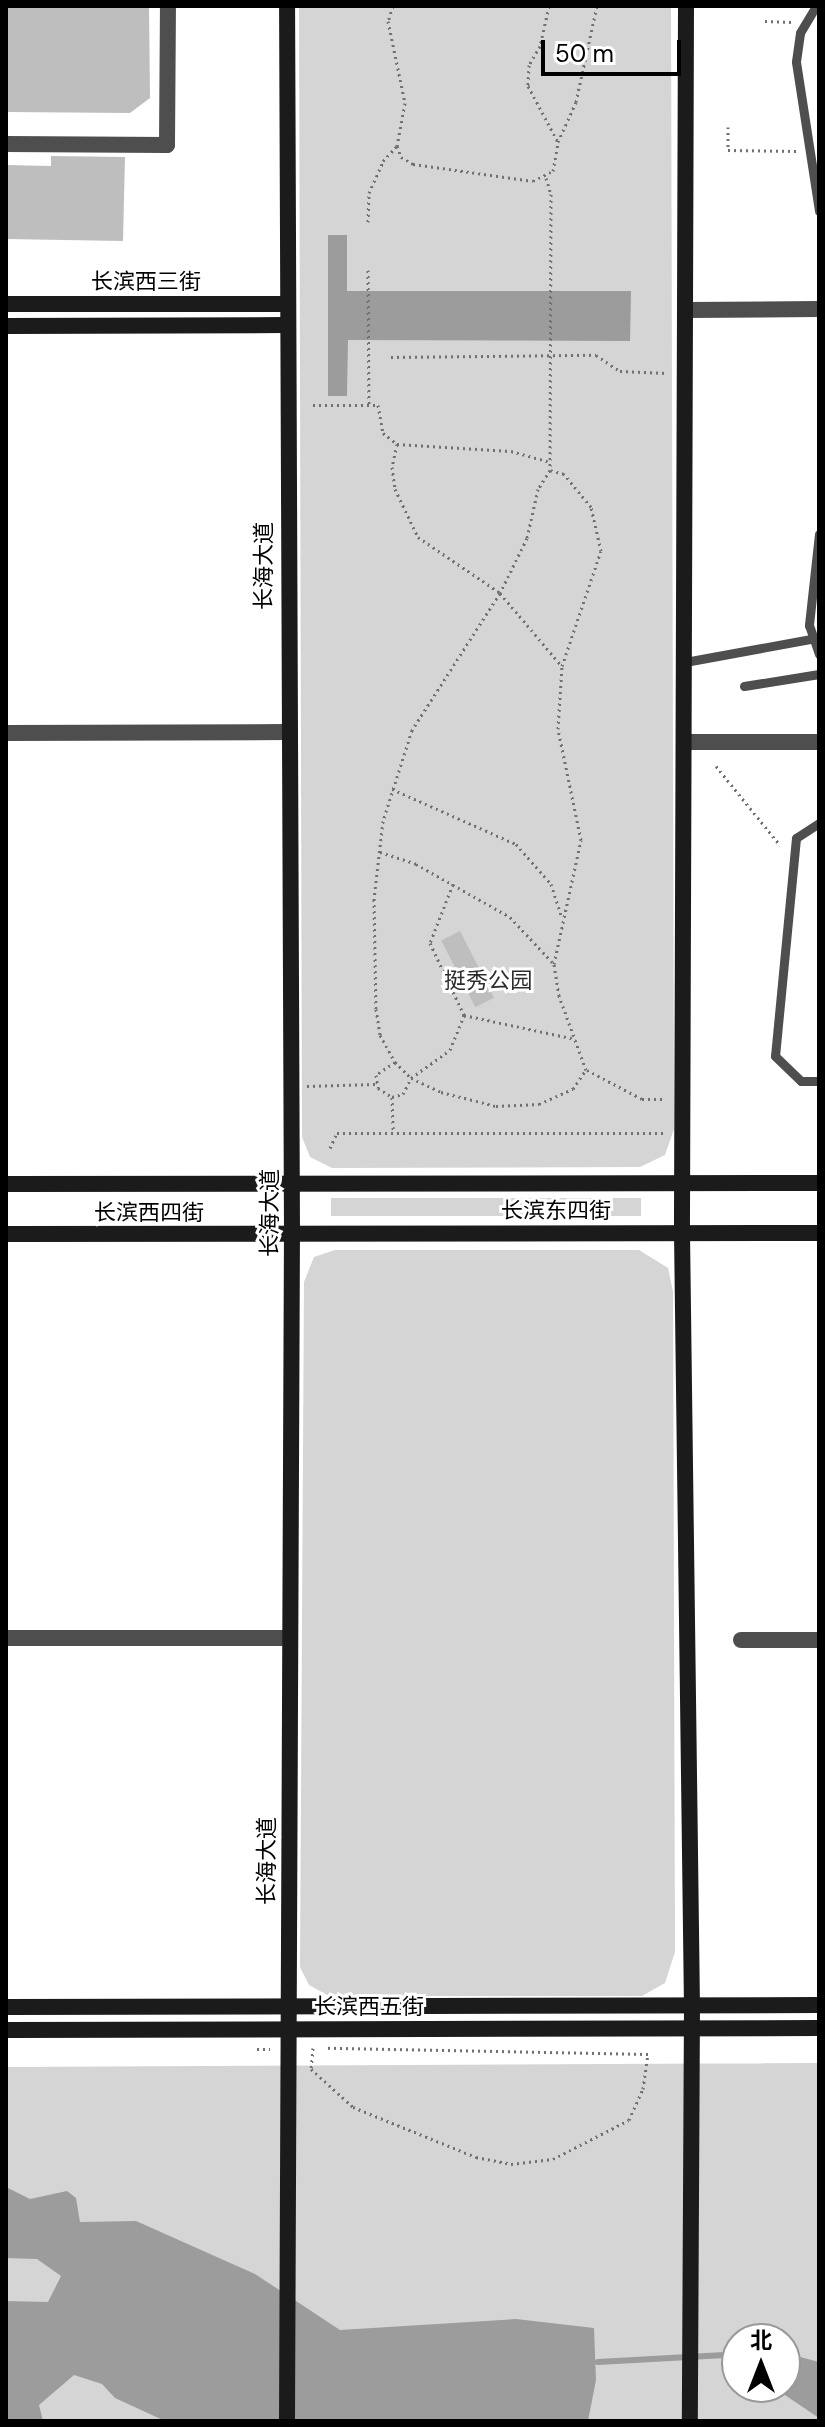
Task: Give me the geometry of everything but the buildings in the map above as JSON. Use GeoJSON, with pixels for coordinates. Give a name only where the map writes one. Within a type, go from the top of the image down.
{"type":"FeatureCollection","features":[{"type":"Feature","properties":{"kind":"street"},"geometry":{"type":"LineString","coordinates":[[6,144],[167,145],[168,6]]}},
{"type":"Feature","properties":{"kind":"street","name":"长海大道"},"geometry":{"type":"LineString","coordinates":[[287,6],[285,325],[292,1185],[287,2421]]}},
{"type":"Feature","properties":{"kind":"street"},"geometry":{"type":"LineString","coordinates":[[686,6],[682,1233],[692,2005],[690,2421]]}},
{"type":"Feature","properties":{"kind":"street","name":"长滨西三街"},"geometry":{"type":"LineString","coordinates":[[6,304],[285,304]]}},
{"type":"Feature","properties":{"kind":"street"},"geometry":{"type":"LineString","coordinates":[[687,310],[819,309]]}},
{"type":"Feature","properties":{"kind":"street","name":"长滨西三街"},"geometry":{"type":"LineString","coordinates":[[6,326],[285,325]]}},
{"type":"Feature","properties":{"kind":"street"},"geometry":{"type":"LineString","coordinates":[[6,733],[287,732]]}},
{"type":"Feature","properties":{"kind":"street"},"geometry":{"type":"LineString","coordinates":[[685,742],[819,742]]}},
{"type":"Feature","properties":{"kind":"street","name":"长滨东四街"},"geometry":{"type":"LineString","coordinates":[[292,1185],[819,1183]]}},
{"type":"Feature","properties":{"kind":"street","name":"长滨西四街"},"geometry":{"type":"LineString","coordinates":[[6,1184],[292,1185]]}},
{"type":"Feature","properties":{"kind":"street","name":"长滨东四街"},"geometry":{"type":"LineString","coordinates":[[292,1234],[819,1233]]}},
{"type":"Feature","properties":{"kind":"street","name":"长滨西四街"},"geometry":{"type":"LineString","coordinates":[[6,1234],[292,1234]]}},
{"type":"Feature","properties":{"kind":"street"},"geometry":{"type":"LineString","coordinates":[[6,1638],[289,1638]]}},
{"type":"Feature","properties":{"kind":"street"},"geometry":{"type":"LineString","coordinates":[[741,1640],[819,1640]]}},
{"type":"Feature","properties":{"kind":"street","name":"长滨西五街"},"geometry":{"type":"LineString","coordinates":[[6,2007],[819,2005]]}},
{"type":"Feature","properties":{"kind":"street","name":"长滨西五街"},"geometry":{"type":"LineString","coordinates":[[6,2030],[819,2028]]}},
{"type":"Feature","properties":{"kind":"lane"},"geometry":{"type":"LineString","coordinates":[[816,6],[805,22],[796,62],[819,211]]}},
{"type":"Feature","properties":{"kind":"lane"},"geometry":{"type":"LineString","coordinates":[[819,534],[810,639],[819,654]]}},
{"type":"Feature","properties":{"kind":"lane"},"geometry":{"type":"LineString","coordinates":[[685,662],[810,639]]}},
{"type":"Feature","properties":{"kind":"lane"},"geometry":{"type":"LineString","coordinates":[[744,686],[819,674]]}},
{"type":"Feature","properties":{"kind":"lane"},"geometry":{"type":"LineString","coordinates":[[819,823],[796,838],[775,1056],[801,1081],[819,1081]]}},
{"type":"Feature","properties":{"kind":"path"},"geometry":{"type":"LineString","coordinates":[[393,6],[390,32],[405,103],[397,146],[401,157],[413,164],[533,181],[546,178]]}},
{"type":"Feature","properties":{"kind":"path"},"geometry":{"type":"LineString","coordinates":[[549,6],[540,46],[529,65],[528,86],[558,142]]}},
{"type":"Feature","properties":{"kind":"path"},"geometry":{"type":"LineString","coordinates":[[586,1070],[573,1089],[539,1104],[496,1106],[441,1092],[411,1078],[395,1062],[380,1035],[376,1009],[374,899],[392,789],[412,730],[500,593],[527,538],[538,489],[550,470],[551,194],[546,178],[576,102],[597,6]]}},
{"type":"Feature","properties":{"kind":"path"},"geometry":{"type":"LineString","coordinates":[[765,21],[805,22]]}},
{"type":"Feature","properties":{"kind":"path"},"geometry":{"type":"LineString","coordinates":[[728,127],[728,150],[809,151]]}},
{"type":"Feature","properties":{"kind":"path"},"geometry":{"type":"LineString","coordinates":[[368,222],[369,193],[383,161],[397,146]]}},
{"type":"Feature","properties":{"kind":"path"},"geometry":{"type":"LineString","coordinates":[[368,270],[365,345],[369,405]]}},
{"type":"Feature","properties":{"kind":"path"},"geometry":{"type":"LineString","coordinates":[[391,357],[596,355],[620,371],[687,373]]}},
{"type":"Feature","properties":{"kind":"path"},"geometry":{"type":"LineString","coordinates":[[313,405],[378,405],[383,433],[397,444],[511,451],[550,462]]}},
{"type":"Feature","properties":{"kind":"path"},"geometry":{"type":"LineString","coordinates":[[397,444],[392,467],[395,489],[418,537],[500,593],[562,666]]}},
{"type":"Feature","properties":{"kind":"path"},"geometry":{"type":"LineString","coordinates":[[550,470],[564,474],[591,507],[601,551],[562,666],[558,729],[581,840],[577,877],[561,916],[554,964],[559,996],[586,1070],[642,1099],[668,1099]]}},
{"type":"Feature","properties":{"kind":"path"},"geometry":{"type":"LineString","coordinates":[[716,766],[793,860]]}},
{"type":"Feature","properties":{"kind":"path"},"geometry":{"type":"LineString","coordinates":[[392,789],[516,844],[551,884],[561,916]]}},
{"type":"Feature","properties":{"kind":"path"},"geometry":{"type":"LineString","coordinates":[[380,852],[453,884],[510,917],[554,964]]}},
{"type":"Feature","properties":{"kind":"path"},"geometry":{"type":"LineString","coordinates":[[392,1097],[407,1090],[411,1078],[450,1050],[464,1015],[430,943],[453,884]]}},
{"type":"Feature","properties":{"kind":"path"},"geometry":{"type":"LineString","coordinates":[[464,1015],[577,1040]]}},
{"type":"Feature","properties":{"kind":"path"},"geometry":{"type":"LineString","coordinates":[[376,1084],[379,1070],[395,1062]]}},
{"type":"Feature","properties":{"kind":"path"},"geometry":{"type":"LineString","coordinates":[[291,1086],[376,1084],[392,1097],[393,1132]]}},
{"type":"Feature","properties":{"kind":"path"},"geometry":{"type":"LineString","coordinates":[[330,1148],[337,1133],[665,1133]]}},
{"type":"Feature","properties":{"kind":"path"},"geometry":{"type":"LineString","coordinates":[[257,2049],[313,2048],[648,2054],[643,2089],[629,2120],[553,2159],[511,2164],[476,2157],[353,2107],[311,2069],[313,2048]]}},
{"type":"Feature","properties":{"kind":"green space","name":"挺秀公园"},"geometry":{"type":"Polygon","coordinates":[[[299,6],[671,6],[674,1129],[665,1155],[640,1167],[332,1168],[310,1157],[302,1137],[299,6]]]}},
{"type":"Feature","properties":{"kind":"green space"},"geometry":{"type":"Polygon","coordinates":[[[331,1198],[641,1198],[641,1216],[331,1216],[331,1198]]]}},
{"type":"Feature","properties":{"kind":"green space"},"geometry":{"type":"Polygon","coordinates":[[[335,1250],[639,1250],[668,1268],[673,1292],[675,1952],[665,1983],[642,1996],[329,1996],[309,1985],[300,1967],[304,1282],[314,1257],[335,1250]]]}},
{"type":"Feature","properties":{"kind":"green space"},"geometry":{"type":"Polygon","coordinates":[[[819,2063],[819,2421],[6,2421],[6,2067],[819,2063]]]}},
{"type":"Feature","properties":{"kind":"shaded area"},"geometry":{"type":"Polygon","coordinates":[[[328,235],[347,235],[347,291],[631,291],[630,341],[348,340],[347,396],[328,396],[328,235]]]}},
{"type":"Feature","properties":{"kind":"shaded area"},"geometry":{"type":"Polygon","coordinates":[[[6,2187],[30,2199],[67,2191],[76,2198],[80,2222],[136,2221],[255,2274],[340,2330],[516,2319],[594,2328],[596,2380],[588,2421],[165,2421],[115,2398],[102,2384],[74,2375],[39,2405],[43,2421],[6,2421],[6,2301],[48,2302],[61,2276],[37,2259],[6,2258],[6,2187]]]}},
{"type":"Feature","properties":{"kind":"shaded area"},"geometry":{"type":"Polygon","coordinates":[[[801,2357],[819,2362],[819,2418],[797,2403],[801,2403],[801,2357]]]}},
{"type":"Feature","properties":{"kind":"waterway"},"geometry":{"type":"LineString","coordinates":[[598,2362],[721,2355]]}}]}
